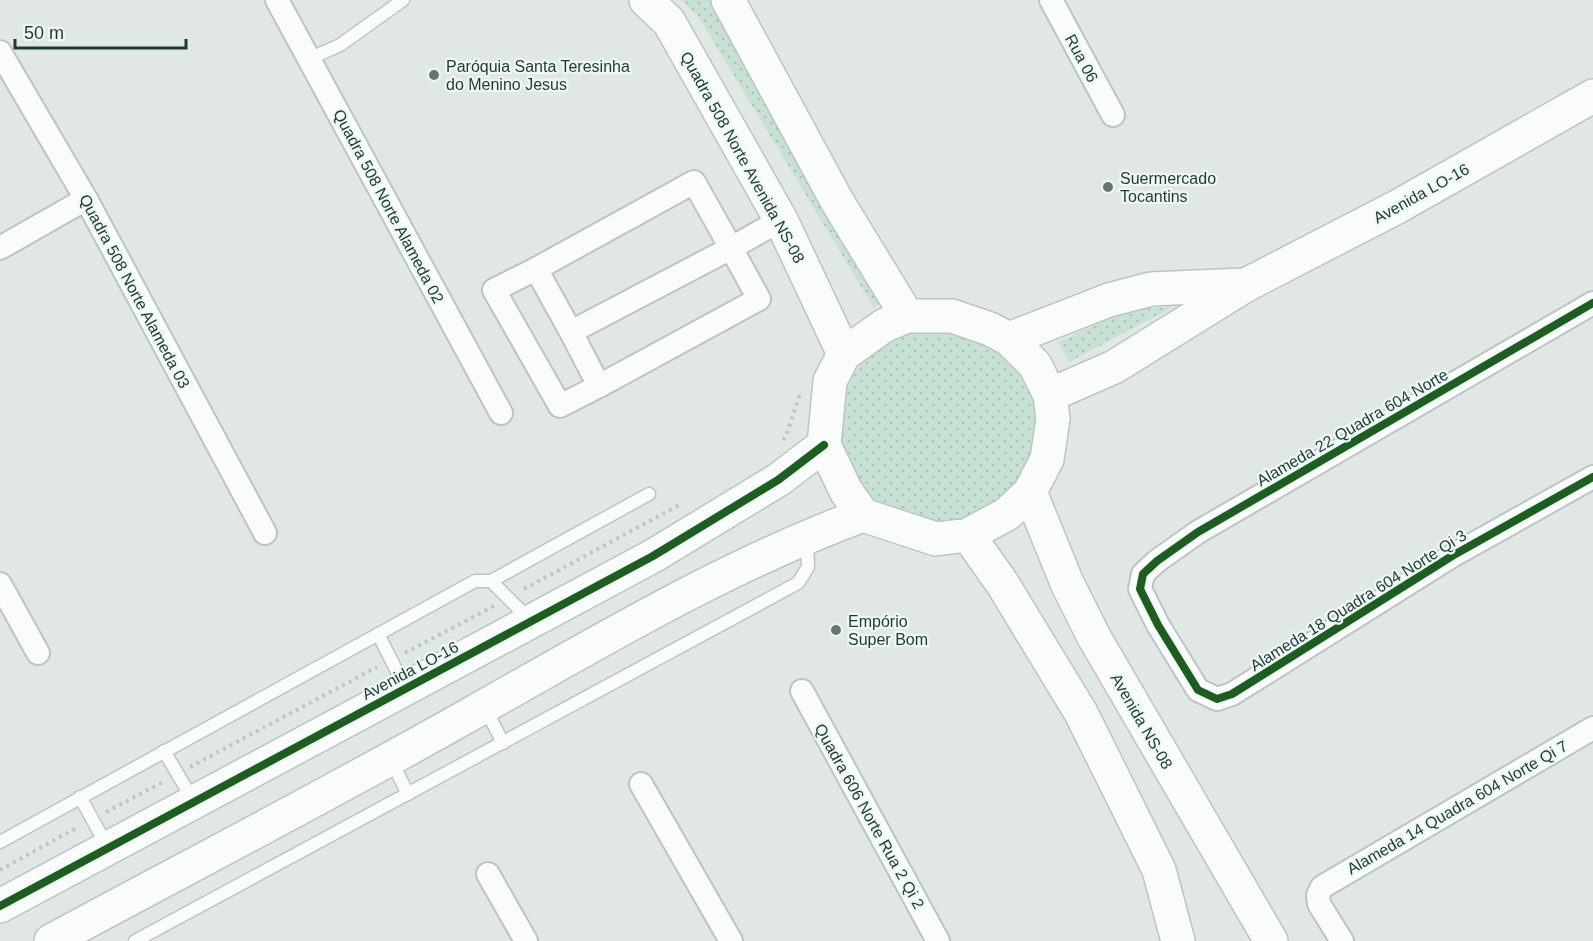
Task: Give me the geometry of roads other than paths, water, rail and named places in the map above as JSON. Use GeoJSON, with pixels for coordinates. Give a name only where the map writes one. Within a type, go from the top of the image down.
{"type":"FeatureCollection","features":[{"type":"Feature","properties":{"kind":"street","name":"Quadra 508 Norte Alameda 02"},"geometry":{"type":"LineString","coordinates":[[277,0],[501,412]]}},
{"type":"Feature","properties":{"kind":"street","name":"Quadra 508 Norte Avenida NS-08"},"geometry":{"type":"LineString","coordinates":[[646,0],[669,22],[781,220],[844,354]]}},
{"type":"Feature","properties":{"kind":"street"},"geometry":{"type":"LineString","coordinates":[[728,0],[837,201],[907,316]]}},
{"type":"Feature","properties":{"kind":"street","name":"Rua 06"},"geometry":{"type":"LineString","coordinates":[[1051,0],[1113,115]]}},
{"type":"Feature","properties":{"kind":"street","name":"Quadra 508 Norte Alameda 03"},"geometry":{"type":"LineString","coordinates":[[0,52],[86,199],[265,533]]}},
{"type":"Feature","properties":{"kind":"street","name":"Avenida LO-16"},"geometry":{"type":"LineString","coordinates":[[1050,395],[1114,367],[1246,285],[1397,207],[1593,96]]}},
{"type":"Feature","properties":{"kind":"street"},"geometry":{"type":"LineString","coordinates":[[693,182],[759,299],[560,406],[494,290],[536,269],[693,182]]}},
{"type":"Feature","properties":{"kind":"street"},"geometry":{"type":"LineString","coordinates":[[0,248],[86,199]]}},
{"type":"Feature","properties":{"kind":"street"},"geometry":{"type":"LineString","coordinates":[[571,332],[781,220]]}},
{"type":"Feature","properties":{"kind":"street"},"geometry":{"type":"LineString","coordinates":[[536,269],[599,386]]}},
{"type":"Feature","properties":{"kind":"street","name":"Avenida LO-16"},"geometry":{"type":"LineString","coordinates":[[1009,339],[1109,300],[1151,289],[1246,285]]}},
{"type":"Feature","properties":{"kind":"street","name":"Alameda 22 Quadra 604 Norte"},"geometry":{"type":"LineString","coordinates":[[1232,694],[1217,699],[1198,690],[1158,625],[1140,589],[1143,574],[1157,561],[1198,532],[1593,303]]}},
{"type":"Feature","properties":{"kind":"street"},"geometry":{"type":"LineString","coordinates":[[907,316],[952,316],[990,329],[1009,339],[1035,365],[1050,395],[1053,419],[1047,459],[1030,492],[1007,514],[968,534],[936,539],[863,515],[846,492],[824,445],[830,381],[844,354],[885,325],[907,316]]}},
{"type":"Feature","properties":{"kind":"street","name":"Avenida LO-16"},"geometry":{"type":"LineString","coordinates":[[0,906],[100,833],[398,674],[532,621],[653,556],[778,480],[824,445]]}},
{"type":"Feature","properties":{"kind":"street","name":"Alameda 18 Quadra 604 Norte Qi 3"},"geometry":{"type":"LineString","coordinates":[[1232,694],[1452,556],[1593,477]]}},
{"type":"Feature","properties":{"kind":"street","name":"Avenida NS-08"},"geometry":{"type":"LineString","coordinates":[[1030,492],[1067,583],[1094,637],[1271,941]]}},
{"type":"Feature","properties":{"kind":"street"},"geometry":{"type":"LineString","coordinates":[[51,941],[390,759],[703,587],[807,537],[863,515]]}},
{"type":"Feature","properties":{"kind":"street"},"geometry":{"type":"LineString","coordinates":[[968,534],[1002,583],[1081,714],[1159,870],[1178,941]]}},
{"type":"Feature","properties":{"kind":"street"},"geometry":{"type":"LineString","coordinates":[[0,584],[38,653]]}},
{"type":"Feature","properties":{"kind":"street","name":"Quadra 606 Norte Rua 2 Qi 2"},"geometry":{"type":"LineString","coordinates":[[802,691],[938,941]]}},
{"type":"Feature","properties":{"kind":"street","name":"Alameda 14 Quadra 604 Norte Qi 7"},"geometry":{"type":"LineString","coordinates":[[1342,941],[1319,904],[1318,895],[1322,887],[1593,728]]}},
{"type":"Feature","properties":{"kind":"street"},"geometry":{"type":"LineString","coordinates":[[641,784],[731,941]]}},
{"type":"Feature","properties":{"kind":"street"},"geometry":{"type":"LineString","coordinates":[[488,874],[526,941]]}},
{"type":"Feature","properties":{"kind":"lane"},"geometry":{"type":"LineString","coordinates":[[309,59],[340,45],[403,0]]}},
{"type":"Feature","properties":{"kind":"lane"},"geometry":{"type":"LineString","coordinates":[[0,842],[475,581],[491,581],[649,494]]}},
{"type":"Feature","properties":{"kind":"lane"},"geometry":{"type":"LineString","coordinates":[[135,941],[798,583],[808,567],[807,537]]}},
{"type":"Feature","properties":{"kind":"lane"},"geometry":{"type":"LineString","coordinates":[[491,581],[532,621]]}},
{"type":"Feature","properties":{"kind":"lane"},"geometry":{"type":"LineString","coordinates":[[378,634],[398,674]]}},
{"type":"Feature","properties":{"kind":"lane"},"geometry":{"type":"LineString","coordinates":[[484,707],[503,743]]}},
{"type":"Feature","properties":{"kind":"lane"},"geometry":{"type":"LineString","coordinates":[[164,751],[185,788]]}},
{"type":"Feature","properties":{"kind":"lane"},"geometry":{"type":"LineString","coordinates":[[390,759],[408,794]]}},
{"type":"Feature","properties":{"kind":"lane"},"geometry":{"type":"LineString","coordinates":[[80,798],[100,833]]}},
{"type":"Feature","properties":{"kind":"place","name":"Paróquia Santa Teresinha do Menino Jesus"},"geometry":{"type":"Point","coordinates":[434,75]}},
{"type":"Feature","properties":{"kind":"place","name":"Suermercado Tocantins"},"geometry":{"type":"Point","coordinates":[1108,187]}},
{"type":"Feature","properties":{"kind":"place","name":"Empório Super Bom"},"geometry":{"type":"Point","coordinates":[836,630]}}]}
